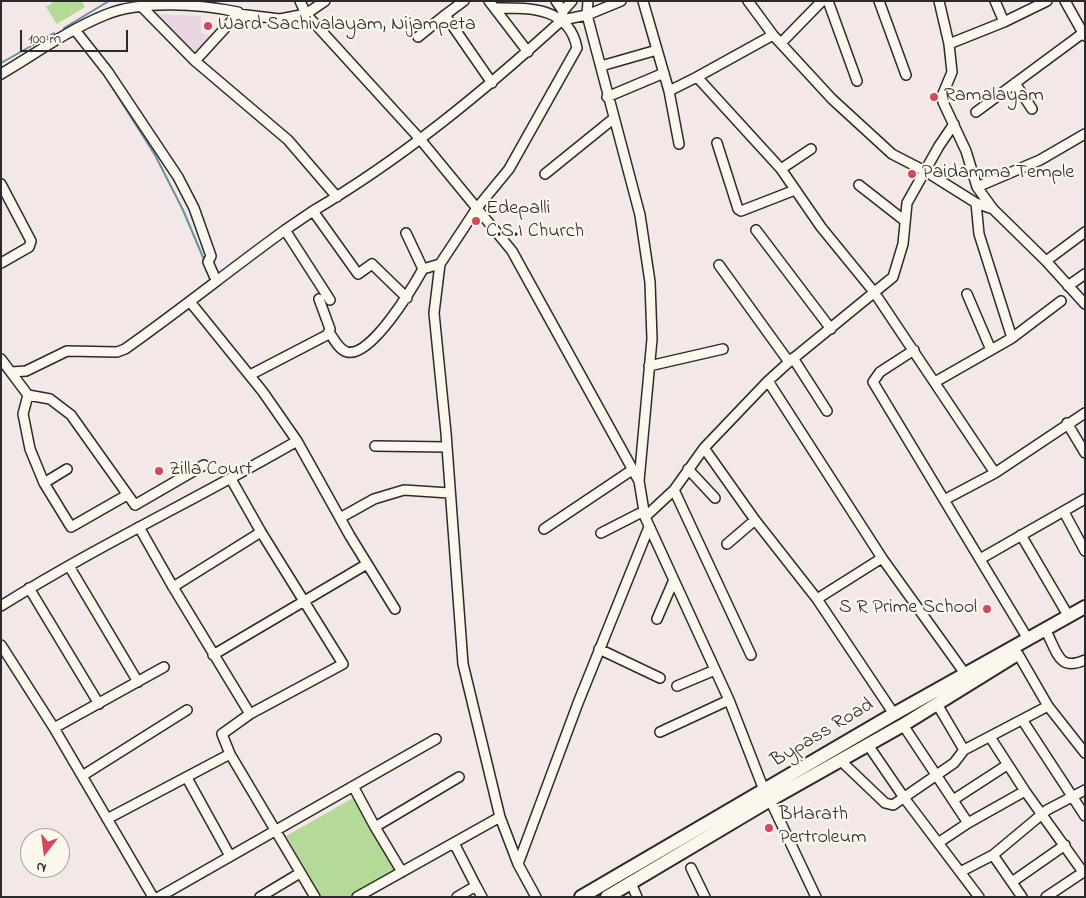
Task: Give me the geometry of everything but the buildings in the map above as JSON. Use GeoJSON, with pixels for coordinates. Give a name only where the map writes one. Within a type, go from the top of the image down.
{"type":"FeatureCollection","features":[{"type":"Feature","properties":{"kind":"main road","name":"Bypass Road"},"geometry":{"type":"LineString","coordinates":[[607,897],[894,714],[1085,607]]}},
{"type":"Feature","properties":{"kind":"main road","name":"Bypass Road"},"geometry":{"type":"LineString","coordinates":[[582,897],[767,795],[868,745],[1048,635],[1085,615]]}},
{"type":"Feature","properties":{"kind":"street"},"geometry":{"type":"LineString","coordinates":[[231,1],[238,13]]}},
{"type":"Feature","properties":{"kind":"street"},"geometry":{"type":"LineString","coordinates":[[300,1],[306,14],[420,139],[512,251],[638,481],[649,527],[729,700],[767,795],[816,897]]}},
{"type":"Feature","properties":{"kind":"street"},"geometry":{"type":"LineString","coordinates":[[1,74],[75,30],[123,6],[142,7],[154,3],[189,4],[280,19],[306,14],[325,1]]}},
{"type":"Feature","properties":{"kind":"street"},"geometry":{"type":"LineString","coordinates":[[418,38],[464,1]]}},
{"type":"Feature","properties":{"kind":"street"},"geometry":{"type":"LineString","coordinates":[[536,897],[518,864],[500,818],[463,664],[447,447],[434,313],[440,264],[477,208],[509,169],[577,48],[556,1]]}},
{"type":"Feature","properties":{"kind":"street"},"geometry":{"type":"LineString","coordinates":[[12,372],[26,371],[67,351],[117,352],[125,350],[191,303],[216,280],[285,230],[337,197],[420,139],[492,83],[528,52],[563,16],[572,1]]}},
{"type":"Feature","properties":{"kind":"street"},"geometry":{"type":"LineString","coordinates":[[588,1],[587,15],[601,66],[607,97],[640,215],[650,282],[652,338],[638,481]]}},
{"type":"Feature","properties":{"kind":"street"},"geometry":{"type":"LineString","coordinates":[[492,5],[540,10],[563,16],[587,15],[621,1]]}},
{"type":"Feature","properties":{"kind":"street"},"geometry":{"type":"LineString","coordinates":[[643,1],[669,91],[679,144]]}},
{"type":"Feature","properties":{"kind":"street"},"geometry":{"type":"LineString","coordinates":[[748,1],[773,35],[832,99],[892,154],[925,170],[976,203],[993,209]]}},
{"type":"Feature","properties":{"kind":"street"},"geometry":{"type":"LineString","coordinates":[[781,44],[822,1]]}},
{"type":"Feature","properties":{"kind":"street"},"geometry":{"type":"LineString","coordinates":[[828,1],[857,81]]}},
{"type":"Feature","properties":{"kind":"street"},"geometry":{"type":"LineString","coordinates":[[879,1],[906,75]]}},
{"type":"Feature","properties":{"kind":"street"},"geometry":{"type":"LineString","coordinates":[[939,1],[949,44],[952,72],[942,99],[966,150],[977,187],[993,209],[1046,261],[1085,304]]}},
{"type":"Feature","properties":{"kind":"street"},"geometry":{"type":"LineString","coordinates":[[995,1],[1004,22]]}},
{"type":"Feature","properties":{"kind":"street"},"geometry":{"type":"LineString","coordinates":[[949,44],[1004,22],[1047,1]]}},
{"type":"Feature","properties":{"kind":"street"},"geometry":{"type":"LineString","coordinates":[[976,112],[1014,83],[1084,35],[1065,1]]}},
{"type":"Feature","properties":{"kind":"street"},"geometry":{"type":"LineString","coordinates":[[492,5],[528,52]]}},
{"type":"Feature","properties":{"kind":"street"},"geometry":{"type":"LineString","coordinates":[[142,7],[195,61],[288,140],[337,197]]}},
{"type":"Feature","properties":{"kind":"street"},"geometry":{"type":"LineString","coordinates":[[195,61],[238,13]]}},
{"type":"Feature","properties":{"kind":"street"},"geometry":{"type":"LineString","coordinates":[[445,15],[492,83]]}},
{"type":"Feature","properties":{"kind":"street"},"geometry":{"type":"LineString","coordinates":[[75,30],[108,72],[178,177],[194,208],[211,256],[208,262],[216,280]]}},
{"type":"Feature","properties":{"kind":"street"},"geometry":{"type":"LineString","coordinates":[[669,91],[773,35]]}},
{"type":"Feature","properties":{"kind":"street"},"geometry":{"type":"LineString","coordinates":[[601,66],[657,50]]}},
{"type":"Feature","properties":{"kind":"street"},"geometry":{"type":"LineString","coordinates":[[607,97],[664,73]]}},
{"type":"Feature","properties":{"kind":"street"},"geometry":{"type":"LineString","coordinates":[[697,77],[781,169],[821,227],[874,292],[995,473]]}},
{"type":"Feature","properties":{"kind":"street"},"geometry":{"type":"LineString","coordinates":[[1014,83],[1032,109]]}},
{"type":"Feature","properties":{"kind":"street"},"geometry":{"type":"LineString","coordinates":[[545,174],[613,119]]}},
{"type":"Feature","properties":{"kind":"street"},"geometry":{"type":"LineString","coordinates":[[601,533],[645,514],[674,490],[704,448],[768,382],[791,360],[893,278],[903,244],[907,203],[954,124]]}},
{"type":"Feature","properties":{"kind":"street"},"geometry":{"type":"LineString","coordinates":[[977,187],[1040,160],[1085,134]]}},
{"type":"Feature","properties":{"kind":"street"},"geometry":{"type":"LineString","coordinates":[[717,143],[738,209],[741,212],[796,190]]}},
{"type":"Feature","properties":{"kind":"street"},"geometry":{"type":"LineString","coordinates":[[781,169],[811,149]]}},
{"type":"Feature","properties":{"kind":"street"},"geometry":{"type":"LineString","coordinates":[[1,184],[31,241],[29,248],[1,263]]}},
{"type":"Feature","properties":{"kind":"street"},"geometry":{"type":"LineString","coordinates":[[859,185],[905,221]]}},
{"type":"Feature","properties":{"kind":"street"},"geometry":{"type":"LineString","coordinates":[[976,203],[979,234],[1012,338]]}},
{"type":"Feature","properties":{"kind":"street"},"geometry":{"type":"LineString","coordinates":[[313,211],[358,274],[372,264],[407,298]]}},
{"type":"Feature","properties":{"kind":"street"},"geometry":{"type":"LineString","coordinates":[[285,230],[330,300]]}},
{"type":"Feature","properties":{"kind":"street"},"geometry":{"type":"LineString","coordinates":[[756,230],[832,328]]}},
{"type":"Feature","properties":{"kind":"street"},"geometry":{"type":"LineString","coordinates":[[1046,261],[1085,232]]}},
{"type":"Feature","properties":{"kind":"street"},"geometry":{"type":"LineString","coordinates":[[406,233],[423,269]]}},
{"type":"Feature","properties":{"kind":"street"},"geometry":{"type":"LineString","coordinates":[[319,299],[329,332],[338,345],[346,352],[357,352],[371,342],[407,298],[423,269],[440,264]]}},
{"type":"Feature","properties":{"kind":"street"},"geometry":{"type":"LineString","coordinates":[[719,265],[827,410]]}},
{"type":"Feature","properties":{"kind":"street"},"geometry":{"type":"LineString","coordinates":[[1068,286],[1085,274]]}},
{"type":"Feature","properties":{"kind":"street"},"geometry":{"type":"LineString","coordinates":[[967,294],[991,350]]}},
{"type":"Feature","properties":{"kind":"street"},"geometry":{"type":"LineString","coordinates":[[935,382],[1012,338],[1061,301]]}},
{"type":"Feature","properties":{"kind":"street"},"geometry":{"type":"LineString","coordinates":[[191,303],[250,375],[297,441],[340,518],[395,609]]}},
{"type":"Feature","properties":{"kind":"street"},"geometry":{"type":"LineString","coordinates":[[250,375],[329,332]]}},
{"type":"Feature","properties":{"kind":"street"},"geometry":{"type":"LineString","coordinates":[[649,366],[723,349]]}},
{"type":"Feature","properties":{"kind":"street"},"geometry":{"type":"LineString","coordinates":[[914,350],[880,372],[873,382],[882,401],[1028,639]]}},
{"type":"Feature","properties":{"kind":"street"},"geometry":{"type":"LineString","coordinates":[[1,359],[28,395],[50,399],[71,415],[135,505],[204,465]]}},
{"type":"Feature","properties":{"kind":"street"},"geometry":{"type":"LineString","coordinates":[[768,382],[882,558],[966,675]]}},
{"type":"Feature","properties":{"kind":"street"},"geometry":{"type":"LineString","coordinates":[[28,395],[23,414],[30,449],[44,483],[71,527],[127,495]]}},
{"type":"Feature","properties":{"kind":"street"},"geometry":{"type":"LineString","coordinates":[[944,500],[995,473],[1067,423],[1085,413]]}},
{"type":"Feature","properties":{"kind":"street"},"geometry":{"type":"LineString","coordinates":[[1067,423],[1085,453]]}},
{"type":"Feature","properties":{"kind":"street"},"geometry":{"type":"LineString","coordinates":[[1,606],[29,588],[231,479],[297,441]]}},
{"type":"Feature","properties":{"kind":"street"},"geometry":{"type":"LineString","coordinates":[[375,446],[447,447]]}},
{"type":"Feature","properties":{"kind":"street"},"geometry":{"type":"LineString","coordinates":[[704,448],[755,520],[817,599],[894,714]]}},
{"type":"Feature","properties":{"kind":"street"},"geometry":{"type":"LineString","coordinates":[[44,483],[66,469]]}},
{"type":"Feature","properties":{"kind":"street"},"geometry":{"type":"LineString","coordinates":[[688,469],[715,498]]}},
{"type":"Feature","properties":{"kind":"street"},"geometry":{"type":"LineString","coordinates":[[544,529],[632,470]]}},
{"type":"Feature","properties":{"kind":"street"},"geometry":{"type":"LineString","coordinates":[[231,479],[261,532],[343,664],[250,714],[222,734],[230,754],[315,897]]}},
{"type":"Feature","properties":{"kind":"street"},"geometry":{"type":"LineString","coordinates":[[340,518],[374,499],[404,490],[449,493]]}},
{"type":"Feature","properties":{"kind":"street"},"geometry":{"type":"LineString","coordinates":[[674,490],[751,654]]}},
{"type":"Feature","properties":{"kind":"street"},"geometry":{"type":"LineString","coordinates":[[980,559],[1085,499]]}},
{"type":"Feature","properties":{"kind":"street"},"geometry":{"type":"LineString","coordinates":[[1064,512],[1085,551]]}},
{"type":"Feature","properties":{"kind":"street"},"geometry":{"type":"LineString","coordinates":[[727,544],[755,520]]}},
{"type":"Feature","properties":{"kind":"street"},"geometry":{"type":"LineString","coordinates":[[139,527],[213,655],[250,714]]}},
{"type":"Feature","properties":{"kind":"street"},"geometry":{"type":"LineString","coordinates":[[518,864],[599,649],[649,527]]}},
{"type":"Feature","properties":{"kind":"street"},"geometry":{"type":"LineString","coordinates":[[173,587],[261,532]]}},
{"type":"Feature","properties":{"kind":"street"},"geometry":{"type":"LineString","coordinates":[[1021,535],[1068,616]]}},
{"type":"Feature","properties":{"kind":"street"},"geometry":{"type":"LineString","coordinates":[[817,599],[882,558]]}},
{"type":"Feature","properties":{"kind":"street"},"geometry":{"type":"LineString","coordinates":[[213,655],[367,564]]}},
{"type":"Feature","properties":{"kind":"street"},"geometry":{"type":"LineString","coordinates":[[69,566],[138,682]]}},
{"type":"Feature","properties":{"kind":"street"},"geometry":{"type":"LineString","coordinates":[[657,619],[673,582]]}},
{"type":"Feature","properties":{"kind":"street"},"geometry":{"type":"LineString","coordinates":[[29,588],[99,704]]}},
{"type":"Feature","properties":{"kind":"street"},"geometry":{"type":"LineString","coordinates":[[1048,635],[1061,660],[1065,663],[1076,664],[1085,660]]}},
{"type":"Feature","properties":{"kind":"street"},"geometry":{"type":"LineString","coordinates":[[1,645],[54,728],[153,897]]}},
{"type":"Feature","properties":{"kind":"street"},"geometry":{"type":"LineString","coordinates":[[599,649],[660,678]]}},
{"type":"Feature","properties":{"kind":"street"},"geometry":{"type":"LineString","coordinates":[[1018,654],[1048,706],[1084,752]]}},
{"type":"Feature","properties":{"kind":"street"},"geometry":{"type":"LineString","coordinates":[[54,728],[164,667]]}},
{"type":"Feature","properties":{"kind":"street"},"geometry":{"type":"LineString","coordinates":[[677,686],[715,670]]}},
{"type":"Feature","properties":{"kind":"street"},"geometry":{"type":"LineString","coordinates":[[660,732],[729,700]]}},
{"type":"Feature","properties":{"kind":"street"},"geometry":{"type":"LineString","coordinates":[[937,704],[964,750]]}},
{"type":"Feature","properties":{"kind":"street"},"geometry":{"type":"LineString","coordinates":[[840,760],[885,803],[893,805],[954,763],[964,750],[1023,721],[1048,706]]}},
{"type":"Feature","properties":{"kind":"street"},"geometry":{"type":"LineString","coordinates":[[82,776],[187,710]]}},
{"type":"Feature","properties":{"kind":"street"},"geometry":{"type":"LineString","coordinates":[[1023,721],[1085,816]]}},
{"type":"Feature","properties":{"kind":"street"},"geometry":{"type":"LineString","coordinates":[[903,725],[938,775],[968,823]]}},
{"type":"Feature","properties":{"kind":"street"},"geometry":{"type":"LineString","coordinates":[[990,736],[1041,815],[1084,871],[1058,893],[1046,897]]}},
{"type":"Feature","properties":{"kind":"street"},"geometry":{"type":"LineString","coordinates":[[159,897],[436,739]]}},
{"type":"Feature","properties":{"kind":"street"},"geometry":{"type":"LineString","coordinates":[[868,745],[904,799],[979,897]]}},
{"type":"Feature","properties":{"kind":"street"},"geometry":{"type":"LineString","coordinates":[[108,819],[230,754]]}},
{"type":"Feature","properties":{"kind":"street"},"geometry":{"type":"LineString","coordinates":[[953,800],[1007,765]]}},
{"type":"Feature","properties":{"kind":"street"},"geometry":{"type":"LineString","coordinates":[[375,827],[459,777]]}},
{"type":"Feature","properties":{"kind":"street"},"geometry":{"type":"LineString","coordinates":[[187,778],[230,856]]}},
{"type":"Feature","properties":{"kind":"street"},"geometry":{"type":"LineString","coordinates":[[353,786],[402,872]]}},
{"type":"Feature","properties":{"kind":"street"},"geometry":{"type":"LineString","coordinates":[[960,872],[993,855],[1041,815],[1085,790]]}},
{"type":"Feature","properties":{"kind":"street"},"geometry":{"type":"LineString","coordinates":[[938,843],[968,823],[1025,792]]}},
{"type":"Feature","properties":{"kind":"street"},"geometry":{"type":"LineString","coordinates":[[357,897],[500,818]]}},
{"type":"Feature","properties":{"kind":"street"},"geometry":{"type":"LineString","coordinates":[[454,843],[482,897]]}},
{"type":"Feature","properties":{"kind":"street"},"geometry":{"type":"LineString","coordinates":[[1012,882],[1065,845]]}},
{"type":"Feature","properties":{"kind":"street"},"geometry":{"type":"LineString","coordinates":[[993,855],[1022,897]]}},
{"type":"Feature","properties":{"kind":"street"},"geometry":{"type":"LineString","coordinates":[[691,868],[705,897]]}},
{"type":"Feature","properties":{"kind":"street"},"geometry":{"type":"LineString","coordinates":[[260,897],[300,873]]}},
{"type":"Feature","properties":{"kind":"street"},"geometry":{"type":"LineString","coordinates":[[631,883],[637,897]]}},
{"type":"Feature","properties":{"kind":"street"},"geometry":{"type":"LineString","coordinates":[[457,897],[476,886]]}},
{"type":"Feature","properties":{"kind":"shaded area"},"geometry":{"type":"Polygon","coordinates":[[[156,14],[201,16],[201,32],[213,37],[194,55],[156,14]]]}},
{"type":"Feature","properties":{"kind":"green space"},"geometry":{"type":"Polygon","coordinates":[[[55,1],[81,1],[85,7],[57,24],[46,7],[55,1]]]}},
{"type":"Feature","properties":{"kind":"green space"},"geometry":{"type":"Polygon","coordinates":[[[353,798],[395,869],[348,897],[322,897],[286,836],[353,798]]]}},
{"type":"Feature","properties":{"kind":"waterway"},"geometry":{"type":"LineString","coordinates":[[64,28],[109,1]]}},
{"type":"Feature","properties":{"kind":"waterway"},"geometry":{"type":"LineString","coordinates":[[1,63],[54,33]]}},
{"type":"Feature","properties":{"kind":"waterway"},"geometry":{"type":"LineString","coordinates":[[85,35],[88,40]]}},
{"type":"Feature","properties":{"kind":"waterway"},"geometry":{"type":"LineString","coordinates":[[103,73],[155,155],[183,210],[205,262]]}},
{"type":"Feature","properties":{"kind":"place","name":"Ward Sachivalayam, Nijampeta"},"geometry":{"type":"Point","coordinates":[208,26]}},
{"type":"Feature","properties":{"kind":"place","name":"Ramalayam"},"geometry":{"type":"Point","coordinates":[934,97]}},
{"type":"Feature","properties":{"kind":"place","name":"Paidamma Temple"},"geometry":{"type":"Point","coordinates":[912,174]}},
{"type":"Feature","properties":{"kind":"place","name":"Edepalli C.S.I Church"},"geometry":{"type":"Point","coordinates":[476,221]}},
{"type":"Feature","properties":{"kind":"place","name":"Zilla Court"},"geometry":{"type":"Point","coordinates":[159,471]}},
{"type":"Feature","properties":{"kind":"place","name":"S R Prime School"},"geometry":{"type":"Point","coordinates":[987,609]}},
{"type":"Feature","properties":{"kind":"place","name":"BHarath Pertroleum"},"geometry":{"type":"Point","coordinates":[769,828]}}]}
